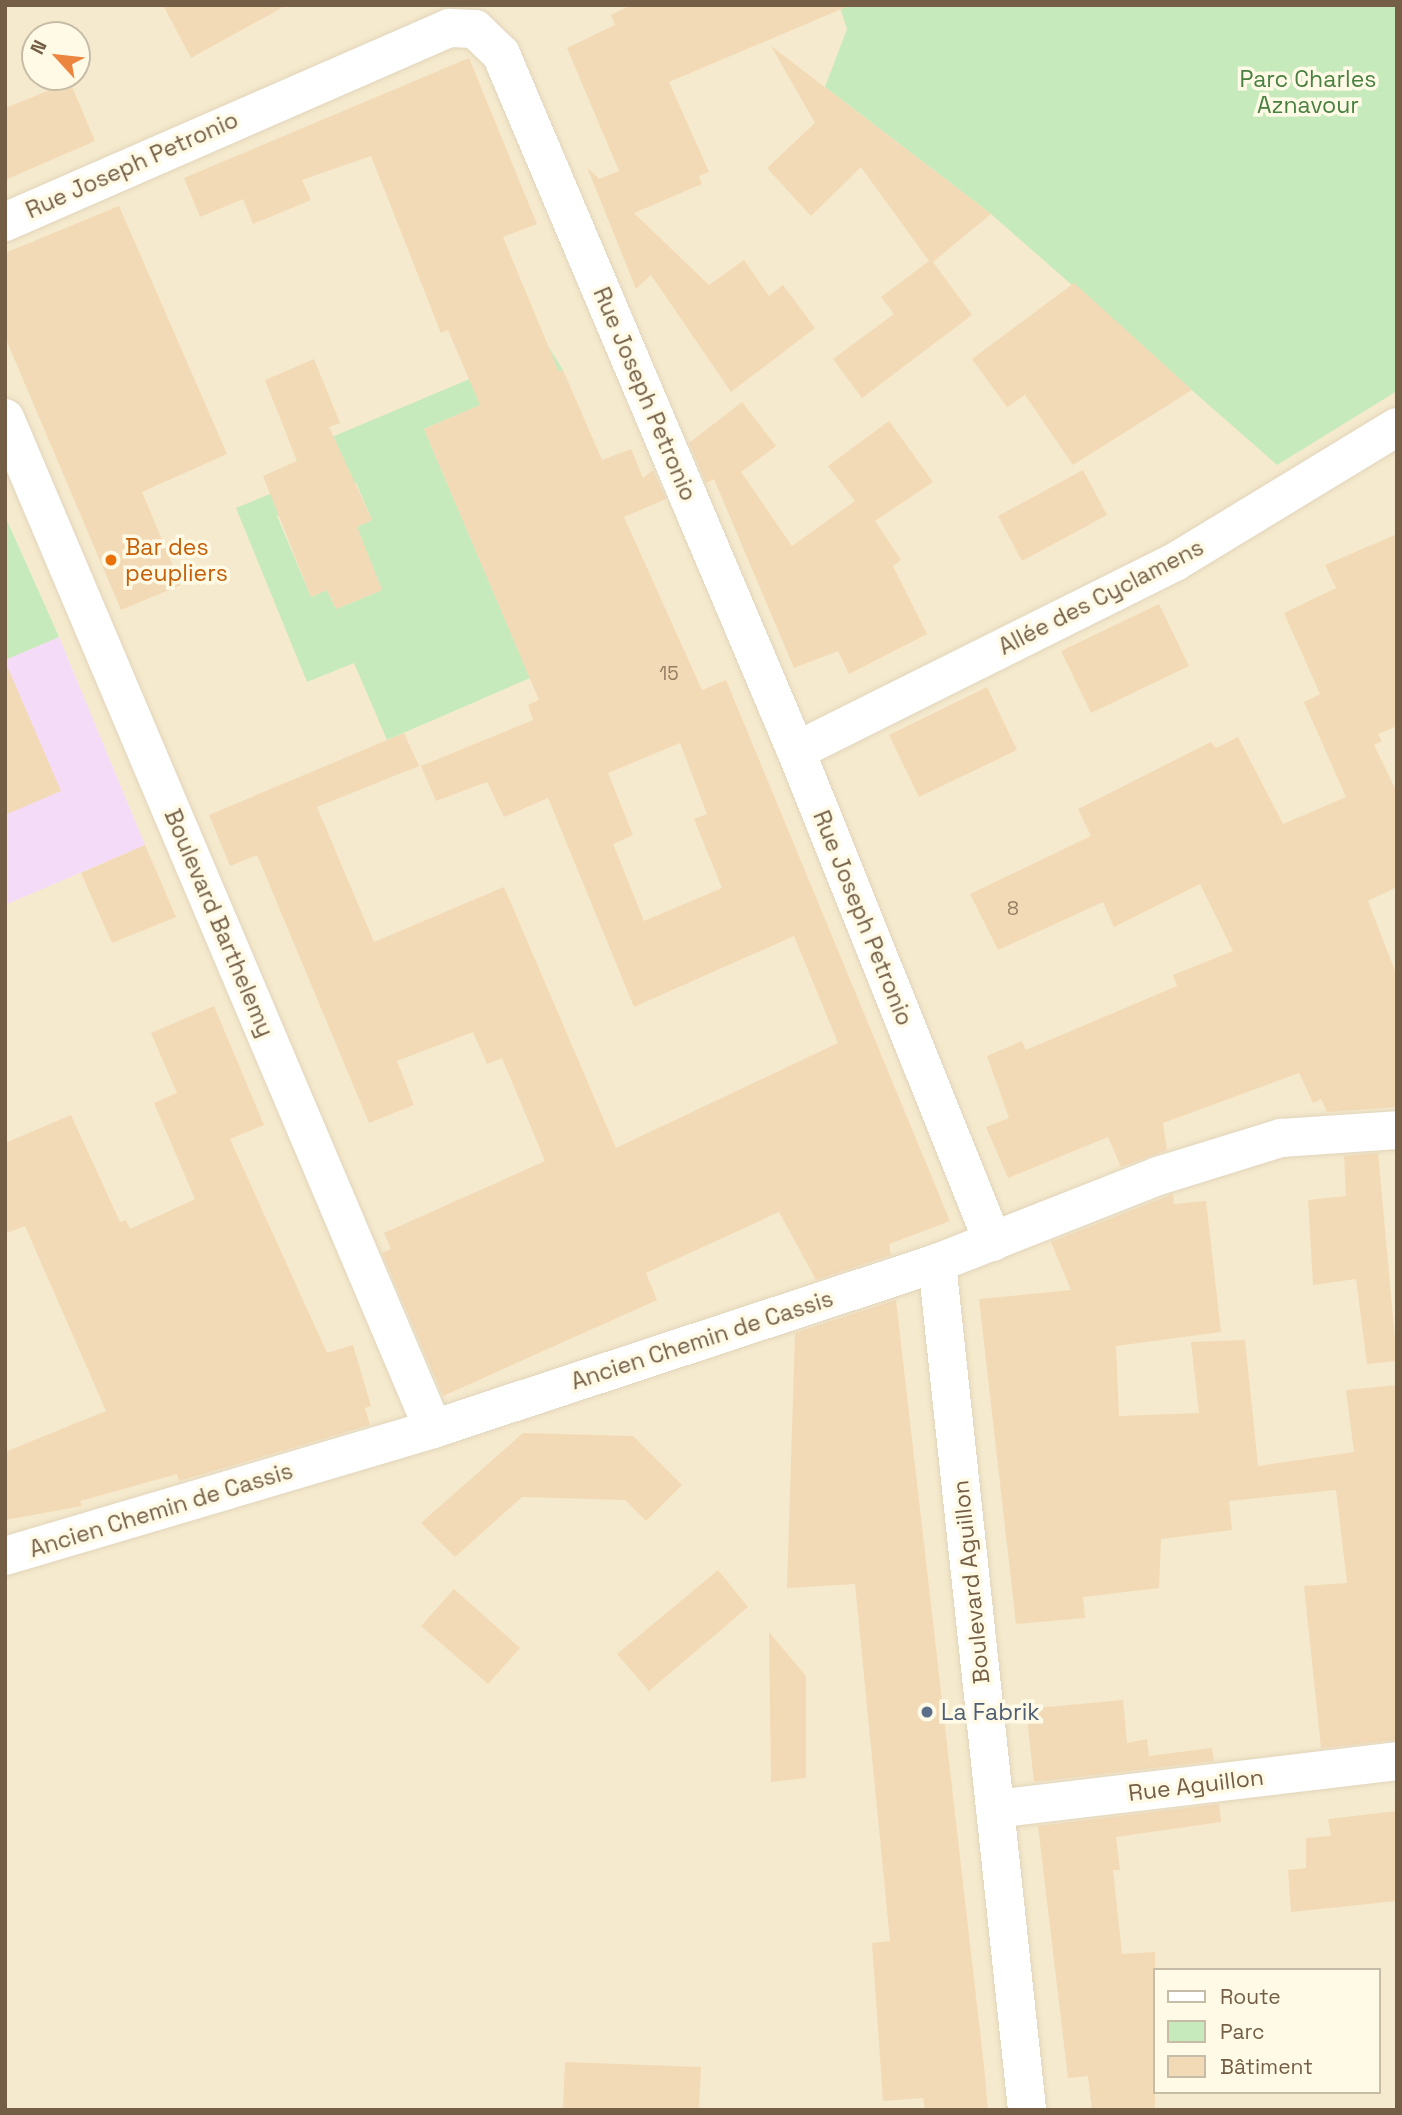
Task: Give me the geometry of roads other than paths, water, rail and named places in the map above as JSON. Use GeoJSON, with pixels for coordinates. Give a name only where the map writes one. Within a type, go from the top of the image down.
{"type":"FeatureCollection","features":[{"type":"Feature","properties":{"kind":"street","name":"Rue Joseph Petronio"},"geometry":{"type":"LineString","coordinates":[[5,222],[403,44],[449,28],[475,29],[501,54],[796,751],[993,1242]]}},
{"type":"Feature","properties":{"kind":"street","name":"Boulevard Barthelemy"},"geometry":{"type":"LineString","coordinates":[[5,418],[433,1429]]}},
{"type":"Feature","properties":{"kind":"street","name":"Allée des Cyclamens"},"geometry":{"type":"LineString","coordinates":[[796,751],[1175,562],[1397,427]]}},
{"type":"Feature","properties":{"kind":"street","name":"Ancien Chemin de Cassis"},"geometry":{"type":"LineString","coordinates":[[5,1556],[433,1429],[937,1263],[1158,1176],[1281,1138],[1397,1129]]}},
{"type":"Feature","properties":{"kind":"street","name":"Boulevard Aguillon"},"geometry":{"type":"LineString","coordinates":[[937,1263],[1027,2110]]}},
{"type":"Feature","properties":{"kind":"street","name":"Rue Aguillon"},"geometry":{"type":"LineString","coordinates":[[995,1809],[1397,1761]]}},
{"type":"Feature","properties":{"kind":"place","name":"Bar des peupliers"},"geometry":{"type":"Point","coordinates":[111,560]}},
{"type":"Feature","properties":{"kind":"place","name":"La Fabrik"},"geometry":{"type":"Point","coordinates":[927,1712]}},
{"type":"Feature","properties":{"kind":"park label","name":"Parc Charles Aznavour"},"geometry":{"type":"Point","coordinates":[1308,92]}}]}
